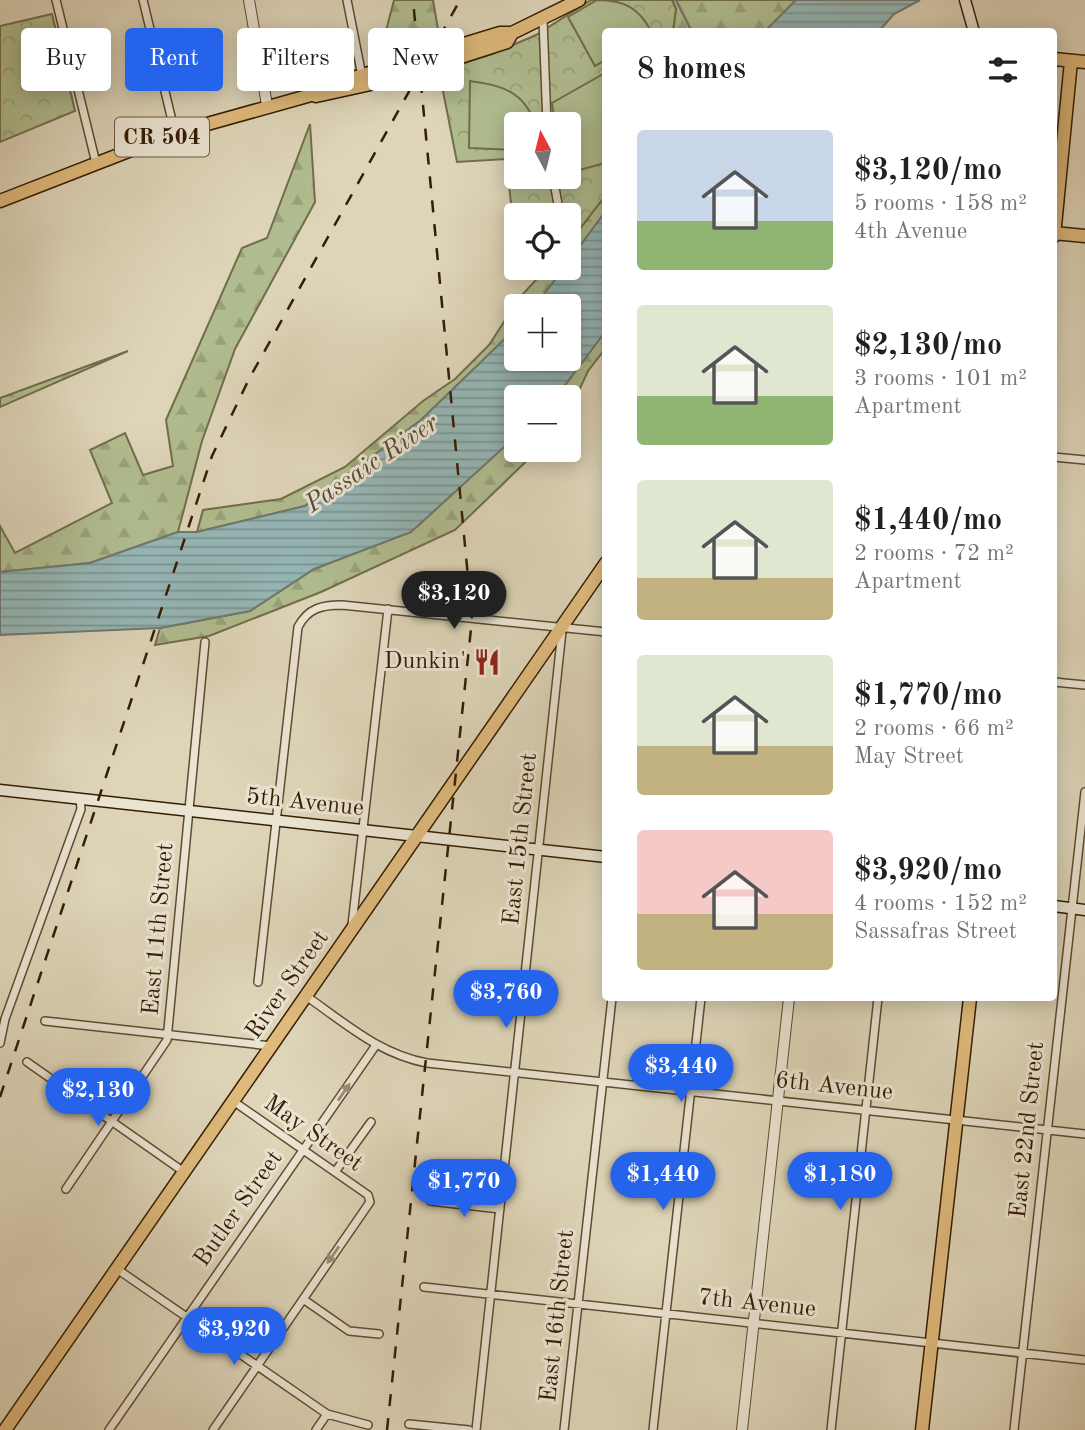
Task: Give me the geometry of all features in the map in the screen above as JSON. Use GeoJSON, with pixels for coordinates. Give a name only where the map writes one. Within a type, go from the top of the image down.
{"type":"FeatureCollection","features":[{"type":"Feature","properties":{"kind":"main road","name":"CR 504"},"geometry":{"type":"LineString","coordinates":[[0,201],[176,133],[267,105],[311,94],[319,97],[364,81],[487,50],[507,42],[512,33],[579,0]]}},
{"type":"Feature","properties":{"kind":"main road"},"geometry":{"type":"LineString","coordinates":[[966,28],[967,5]]}},
{"type":"Feature","properties":{"kind":"main road"},"geometry":{"type":"LineString","coordinates":[[967,5],[973,28]]}},
{"type":"Feature","properties":{"kind":"main road"},"geometry":{"type":"LineString","coordinates":[[967,5],[980,28]]}},
{"type":"Feature","properties":{"kind":"main road"},"geometry":{"type":"LineString","coordinates":[[1057,59],[1085,62]]}},
{"type":"Feature","properties":{"kind":"main road"},"geometry":{"type":"LineString","coordinates":[[1057,203],[1071,61]]}},
{"type":"Feature","properties":{"kind":"main road"},"geometry":{"type":"LineString","coordinates":[[1057,234],[1085,236]]}},
{"type":"Feature","properties":{"kind":"main road","name":"River Street"},"geometry":{"type":"LineString","coordinates":[[5,1430],[602,569]]}},
{"type":"Feature","properties":{"kind":"main road","name":"5th Avenue"},"geometry":{"type":"LineString","coordinates":[[0,790],[602,857]]}},
{"type":"Feature","properties":{"kind":"main road"},"geometry":{"type":"LineString","coordinates":[[1057,906],[1085,910]]}},
{"type":"Feature","properties":{"kind":"main road"},"geometry":{"type":"LineString","coordinates":[[922,1430],[970,1001]]}},
{"type":"Feature","properties":{"kind":"street"},"geometry":{"type":"LineString","coordinates":[[56,0],[96,163]]}},
{"type":"Feature","properties":{"kind":"street"},"geometry":{"type":"LineString","coordinates":[[143,0],[176,133]]}},
{"type":"Feature","properties":{"kind":"street"},"geometry":{"type":"LineString","coordinates":[[250,0],[267,105]]}},
{"type":"Feature","properties":{"kind":"street"},"geometry":{"type":"LineString","coordinates":[[347,0],[364,81]]}},
{"type":"Feature","properties":{"kind":"street"},"geometry":{"type":"LineString","coordinates":[[543,20],[547,112]]}},
{"type":"Feature","properties":{"kind":"street"},"geometry":{"type":"LineString","coordinates":[[1057,457],[1085,460]]}},
{"type":"Feature","properties":{"kind":"street"},"geometry":{"type":"LineString","coordinates":[[258,982],[298,626],[307,613],[324,605],[388,609],[602,632]]}},
{"type":"Feature","properties":{"kind":"street"},"geometry":{"type":"LineString","coordinates":[[351,930],[388,609]]}},
{"type":"Feature","properties":{"kind":"street","name":"East 15th Street"},"geometry":{"type":"LineString","coordinates":[[476,1430],[561,627]]}},
{"type":"Feature","properties":{"kind":"street","name":"East 11th Street"},"geometry":{"type":"LineString","coordinates":[[66,1189],[164,1048],[168,1034],[205,642]]}},
{"type":"Feature","properties":{"kind":"street"},"geometry":{"type":"LineString","coordinates":[[1057,682],[1085,685]]}},
{"type":"Feature","properties":{"kind":"street","name":"East 22nd Street"},"geometry":{"type":"LineString","coordinates":[[1014,1430],[1085,792]]}},
{"type":"Feature","properties":{"kind":"street"},"geometry":{"type":"LineString","coordinates":[[0,1043],[3,1019],[81,809],[80,799]]}},
{"type":"Feature","properties":{"kind":"street","name":"6th Avenue"},"geometry":{"type":"LineString","coordinates":[[306,996],[376,1045],[400,1058],[427,1063],[1085,1134]]}},
{"type":"Feature","properties":{"kind":"street","name":"East 16th Street"},"geometry":{"type":"LineString","coordinates":[[564,1430],[612,1001]]}},
{"type":"Feature","properties":{"kind":"street"},"geometry":{"type":"LineString","coordinates":[[653,1430],[701,1001]]}},
{"type":"Feature","properties":{"kind":"street"},"geometry":{"type":"LineString","coordinates":[[742,1430],[789,1001]]}},
{"type":"Feature","properties":{"kind":"street"},"geometry":{"type":"LineString","coordinates":[[831,1430],[878,1001]]}},
{"type":"Feature","properties":{"kind":"street"},"geometry":{"type":"LineString","coordinates":[[45,1021],[271,1046]]}},
{"type":"Feature","properties":{"kind":"street","name":"Butler Street"},"geometry":{"type":"LineString","coordinates":[[109,1430],[376,1045]]}},
{"type":"Feature","properties":{"kind":"street"},"geometry":{"type":"LineString","coordinates":[[27,1062],[184,1171]]}},
{"type":"Feature","properties":{"kind":"street","name":"May Street"},"geometry":{"type":"LineString","coordinates":[[233,1101],[370,1199],[303,1299]]}},
{"type":"Feature","properties":{"kind":"street"},"geometry":{"type":"LineString","coordinates":[[335,1172],[371,1122]]}},
{"type":"Feature","properties":{"kind":"street"},"geometry":{"type":"LineString","coordinates":[[430,1201],[500,1209]]}},
{"type":"Feature","properties":{"kind":"street"},"geometry":{"type":"LineString","coordinates":[[117,1269],[327,1414],[337,1419],[368,1424]]}},
{"type":"Feature","properties":{"kind":"street","name":"7th Avenue"},"geometry":{"type":"LineString","coordinates":[[424,1287],[1085,1360]]}},
{"type":"Feature","properties":{"kind":"street"},"geometry":{"type":"LineString","coordinates":[[213,1430],[303,1299],[349,1331],[379,1334]]}},
{"type":"Feature","properties":{"kind":"street"},"geometry":{"type":"LineString","coordinates":[[316,1430],[327,1414]]}},
{"type":"Feature","properties":{"kind":"street"},"geometry":{"type":"LineString","coordinates":[[335,1430],[337,1419]]}},
{"type":"Feature","properties":{"kind":"street"},"geometry":{"type":"LineString","coordinates":[[409,1424],[469,1430]]}},
{"type":"Feature","properties":{"kind":"green space"},"geometry":{"type":"Polygon","coordinates":[[[394,0],[433,0],[438,28],[387,28],[394,0]]]}},
{"type":"Feature","properties":{"kind":"green space"},"geometry":{"type":"Polygon","coordinates":[[[591,0],[672,0],[676,9],[673,28],[602,28],[602,200],[581,227],[581,203],[511,203],[509,189],[581,189],[581,112],[504,112],[504,159],[457,162],[443,91],[464,91],[464,63],[536,35],[591,0]]]}},
{"type":"Feature","properties":{"kind":"green space"},"geometry":{"type":"Polygon","coordinates":[[[597,0],[615,2],[636,11],[649,28],[602,28],[602,62],[595,66],[568,17],[597,0]]]}},
{"type":"Feature","properties":{"kind":"green space"},"geometry":{"type":"Polygon","coordinates":[[[672,0],[796,0],[769,28],[673,28],[676,9],[672,0]]]}},
{"type":"Feature","properties":{"kind":"green space"},"geometry":{"type":"Polygon","coordinates":[[[52,14],[55,28],[21,28],[21,91],[70,91],[75,111],[0,142],[0,26],[52,14]]]}},
{"type":"Feature","properties":{"kind":"green space"},"geometry":{"type":"Polygon","coordinates":[[[602,75],[602,164],[581,170],[581,112],[553,112],[552,103],[602,75]]]}},
{"type":"Feature","properties":{"kind":"green space"},"geometry":{"type":"Polygon","coordinates":[[[470,81],[501,88],[525,104],[529,112],[504,112],[504,149],[469,148],[470,81]]]}},
{"type":"Feature","properties":{"kind":"green space"},"geometry":{"type":"Polygon","coordinates":[[[310,124],[315,202],[235,349],[202,441],[178,532],[90,563],[0,572],[0,526],[15,553],[112,503],[90,450],[125,433],[143,475],[173,466],[166,420],[242,248],[267,238],[310,124]]]}},
{"type":"Feature","properties":{"kind":"green space"},"geometry":{"type":"Polygon","coordinates":[[[602,200],[602,216],[581,245],[581,227],[602,200]]]}},
{"type":"Feature","properties":{"kind":"green space"},"geometry":{"type":"Polygon","coordinates":[[[536,280],[555,280],[544,294],[523,294],[536,280]]]}},
{"type":"Feature","properties":{"kind":"green space"},"geometry":{"type":"Polygon","coordinates":[[[504,322],[504,340],[421,420],[305,506],[197,532],[203,510],[281,499],[345,467],[423,401],[455,379],[489,345],[504,322]]]}},
{"type":"Feature","properties":{"kind":"green space"},"geometry":{"type":"Polygon","coordinates":[[[602,336],[602,353],[588,371],[581,386],[565,385],[576,371],[581,371],[581,364],[602,336]]]}},
{"type":"Feature","properties":{"kind":"green space"},"geometry":{"type":"Polygon","coordinates":[[[128,351],[0,407],[0,398],[128,351]]]}},
{"type":"Feature","properties":{"kind":"green space"},"geometry":{"type":"Polygon","coordinates":[[[504,447],[504,462],[526,462],[455,530],[321,592],[209,636],[155,645],[160,628],[250,611],[314,569],[411,532],[504,447]]]}},
{"type":"Feature","properties":{"kind":"water"},"geometry":{"type":"Polygon","coordinates":[[[796,0],[920,0],[894,14],[882,28],[768,28],[796,0]]]}},
{"type":"Feature","properties":{"kind":"water"},"geometry":{"type":"Polygon","coordinates":[[[602,216],[602,336],[581,364],[581,294],[544,294],[555,280],[581,280],[581,245],[602,216]]]}},
{"type":"Feature","properties":{"kind":"water","name":"Passaic River"},"geometry":{"type":"Polygon","coordinates":[[[504,340],[504,371],[576,371],[565,385],[504,385],[504,447],[411,532],[314,569],[250,611],[160,628],[0,635],[0,572],[90,563],[178,532],[197,532],[305,506],[421,420],[504,340]]]}},
{"type":"Feature","properties":{"kind":"waterway"},"geometry":{"type":"LineString","coordinates":[[676,0],[690,28]]}},
{"type":"Feature","properties":{"kind":"railway"},"geometry":{"type":"LineString","coordinates":[[387,1430],[472,619],[413,0]]}},
{"type":"Feature","properties":{"kind":"railway"},"geometry":{"type":"LineString","coordinates":[[0,1097],[212,456],[249,379],[460,0]]}},
{"type":"Feature","properties":{"kind":"place","name":"Dunkin'"},"geometry":{"type":"Point","coordinates":[487,662]}}]}
